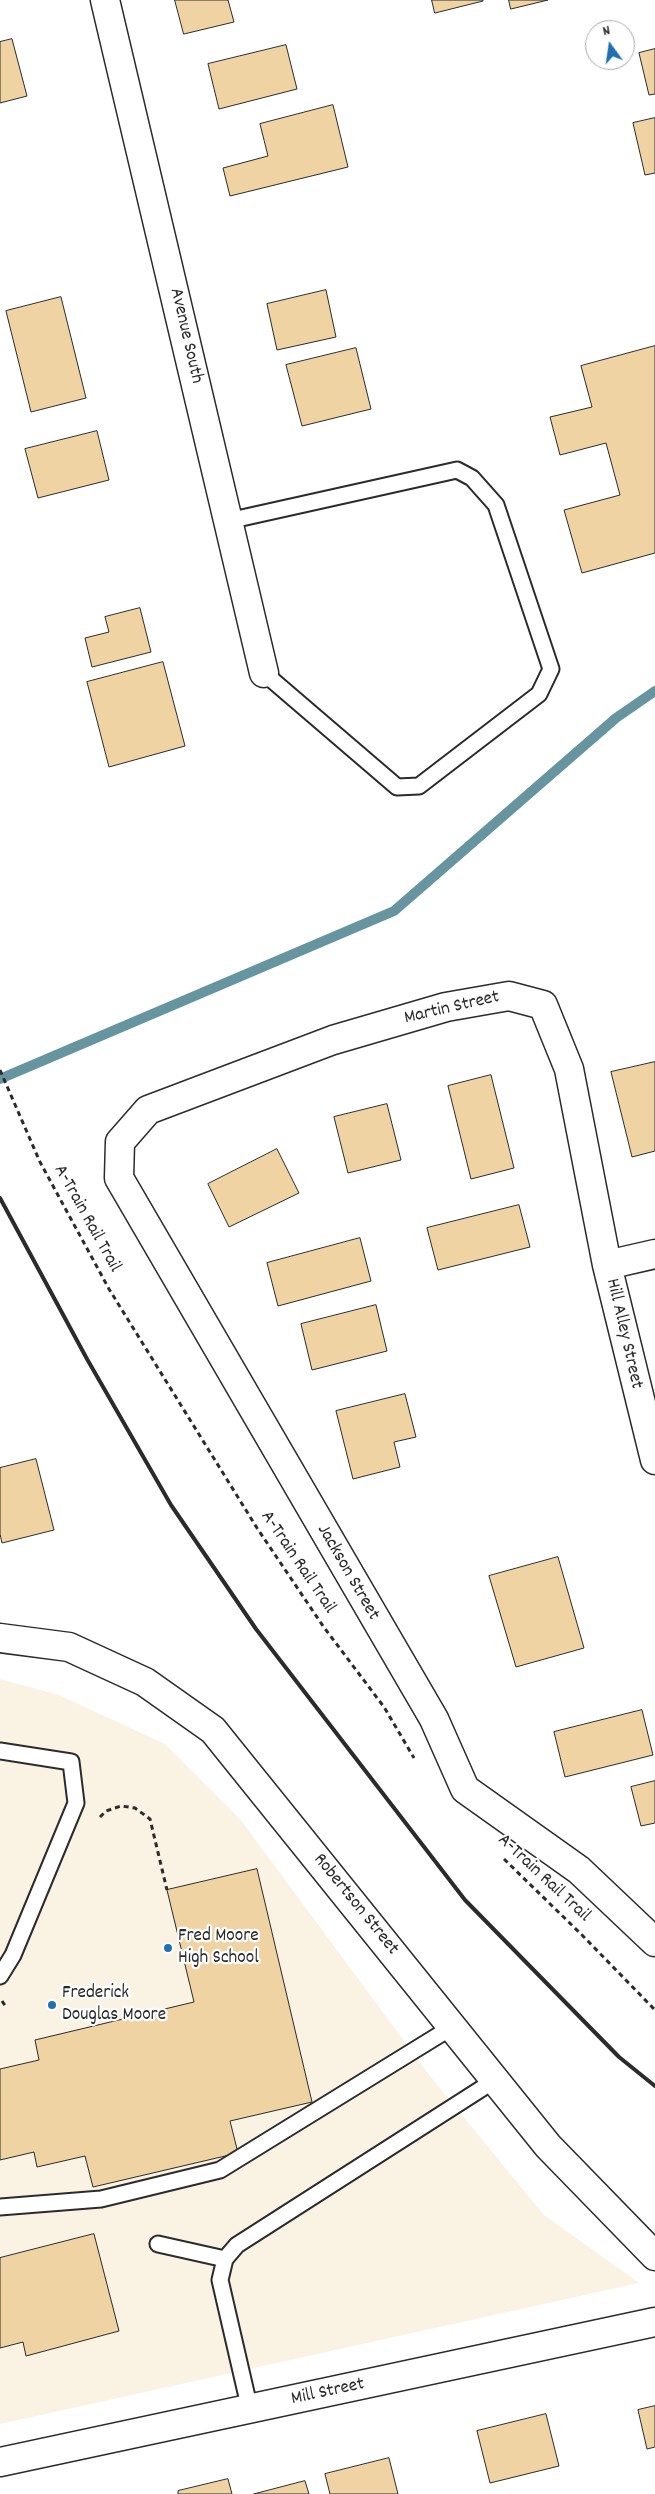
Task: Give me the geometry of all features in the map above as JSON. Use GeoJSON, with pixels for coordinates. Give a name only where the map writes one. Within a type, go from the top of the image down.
{"type":"FeatureCollection","features":[{"type":"Feature","properties":{"kind":"street","name":"Avenue South"},"geometry":{"type":"LineString","coordinates":[[105,0],[264,673]]}},
{"type":"Feature","properties":{"kind":"street","name":"Martin Street"},"geometry":{"type":"LineString","coordinates":[[120,1142],[148,1110],[332,1040],[446,1007],[509,996],[517,998],[543,1005],[569,1069],[607,1265]]}},
{"type":"Feature","properties":{"kind":"street","name":"Jackson Street"},"geometry":{"type":"LineString","coordinates":[[120,1142],[119,1178],[402,1669],[434,1719],[465,1789],[579,1870],[655,1942]]}},
{"type":"Feature","properties":{"kind":"street"},"geometry":{"type":"LineString","coordinates":[[607,1265],[655,1254]]}},
{"type":"Feature","properties":{"kind":"street","name":"Hill Alley Street"},"geometry":{"type":"LineString","coordinates":[[607,1265],[655,1460]]}},
{"type":"Feature","properties":{"kind":"street","name":"Robertson Street"},"geometry":{"type":"LineString","coordinates":[[0,1638],[69,1647],[145,1682],[213,1730],[548,2146],[655,2256]]}},
{"type":"Feature","properties":{"kind":"street","name":"Mill Street"},"geometry":{"type":"LineString","coordinates":[[0,2462],[655,2322]]}},
{"type":"Feature","properties":{"kind":"lane"},"geometry":{"type":"LineString","coordinates":[[228,521],[457,470],[472,478],[496,505],[551,670],[539,694],[419,786],[397,787],[264,673]]}},
{"type":"Feature","properties":{"kind":"lane"},"geometry":{"type":"LineString","coordinates":[[0,1751],[71,1762],[76,1803],[13,1955],[0,1976]]}},
{"type":"Feature","properties":{"kind":"lane"},"geometry":{"type":"LineString","coordinates":[[0,2207],[101,2199],[220,2170],[452,2027]]}},
{"type":"Feature","properties":{"kind":"lane"},"geometry":{"type":"LineString","coordinates":[[250,2410],[220,2280],[225,2259],[237,2245],[495,2080]]}},
{"type":"Feature","properties":{"kind":"lane"},"geometry":{"type":"LineString","coordinates":[[158,2244],[225,2259]]}},
{"type":"Feature","properties":{"kind":"path","name":"A-Train Rail Trail"},"geometry":{"type":"LineString","coordinates":[[0,1070],[40,1162],[109,1289],[256,1528],[323,1626],[384,1706],[417,1764]]}},
{"type":"Feature","properties":{"kind":"path"},"geometry":{"type":"LineString","coordinates":[[95,1823],[106,1811],[121,1806],[134,1808],[150,1819],[167,1890]]}},
{"type":"Feature","properties":{"kind":"path","name":"A-Train Rail Trail"},"geometry":{"type":"LineString","coordinates":[[502,1857],[576,1928],[655,2010]]}},
{"type":"Feature","properties":{"kind":"shaded area","name":"Fred Moore High School"},"geometry":{"type":"Polygon","coordinates":[[[0,1679],[59,1695],[165,1744],[240,1819],[430,2076],[544,2215],[639,2283],[0,2424],[0,1679]]]}},
{"type":"Feature","properties":{"kind":"building"},"geometry":{"type":"Polygon","coordinates":[[[175,0],[228,0],[234,22],[184,34],[175,0]]]}},
{"type":"Feature","properties":{"kind":"building"},"geometry":{"type":"Polygon","coordinates":[[[432,0],[483,0],[483,1],[435,13],[432,0]]]}},
{"type":"Feature","properties":{"kind":"building"},"geometry":{"type":"Polygon","coordinates":[[[509,0],[548,0],[511,9],[509,0]]]}},
{"type":"Feature","properties":{"kind":"building"},"geometry":{"type":"Polygon","coordinates":[[[12,39],[27,96],[0,103],[0,42],[12,39]]]}},
{"type":"Feature","properties":{"kind":"building"},"geometry":{"type":"Polygon","coordinates":[[[286,45],[297,89],[219,109],[208,64],[286,45]]]}},
{"type":"Feature","properties":{"kind":"building"},"geometry":{"type":"Polygon","coordinates":[[[655,49],[655,94],[649,95],[639,53],[655,49]]]}},
{"type":"Feature","properties":{"kind":"building"},"geometry":{"type":"Polygon","coordinates":[[[333,105],[348,167],[230,196],[223,168],[268,156],[260,124],[333,105]]]}},
{"type":"Feature","properties":{"kind":"building"},"geometry":{"type":"Polygon","coordinates":[[[655,118],[655,173],[645,175],[633,123],[655,118]]]}},
{"type":"Feature","properties":{"kind":"building"},"geometry":{"type":"Polygon","coordinates":[[[326,290],[336,337],[277,350],[267,304],[326,290]]]}},
{"type":"Feature","properties":{"kind":"building"},"geometry":{"type":"Polygon","coordinates":[[[61,297],[86,398],[31,412],[6,311],[61,297]]]}},
{"type":"Feature","properties":{"kind":"building"},"geometry":{"type":"Polygon","coordinates":[[[655,346],[655,553],[582,573],[564,510],[620,495],[606,443],[560,455],[550,417],[592,407],[581,366],[655,346]]]}},
{"type":"Feature","properties":{"kind":"building"},"geometry":{"type":"Polygon","coordinates":[[[356,348],[371,409],[302,426],[286,365],[356,348]]]}},
{"type":"Feature","properties":{"kind":"building"},"geometry":{"type":"Polygon","coordinates":[[[97,431],[109,480],[38,498],[25,449],[97,431]]]}},
{"type":"Feature","properties":{"kind":"building"},"geometry":{"type":"Polygon","coordinates":[[[140,608],[151,652],[92,667],[85,638],[109,632],[105,617],[140,608]]]}},
{"type":"Feature","properties":{"kind":"building"},"geometry":{"type":"Polygon","coordinates":[[[163,662],[185,746],[109,767],[87,682],[163,662]]]}},
{"type":"Feature","properties":{"kind":"building"},"geometry":{"type":"Polygon","coordinates":[[[655,1062],[655,1151],[632,1157],[611,1072],[655,1062]]]}},
{"type":"Feature","properties":{"kind":"building"},"geometry":{"type":"Polygon","coordinates":[[[491,1075],[514,1168],[471,1179],[448,1086],[491,1075]]]}},
{"type":"Feature","properties":{"kind":"building"},"geometry":{"type":"Polygon","coordinates":[[[387,1104],[401,1160],[348,1173],[334,1117],[387,1104]]]}},
{"type":"Feature","properties":{"kind":"building"},"geometry":{"type":"Polygon","coordinates":[[[277,1149],[299,1193],[229,1227],[208,1184],[277,1149]]]}},
{"type":"Feature","properties":{"kind":"building"},"geometry":{"type":"Polygon","coordinates":[[[519,1205],[530,1247],[438,1270],[427,1228],[519,1205]]]}},
{"type":"Feature","properties":{"kind":"building"},"geometry":{"type":"Polygon","coordinates":[[[360,1238],[371,1281],[278,1306],[267,1263],[360,1238]]]}},
{"type":"Feature","properties":{"kind":"building"},"geometry":{"type":"Polygon","coordinates":[[[376,1305],[387,1351],[312,1370],[301,1324],[376,1305]]]}},
{"type":"Feature","properties":{"kind":"building"},"geometry":{"type":"Polygon","coordinates":[[[405,1394],[416,1437],[394,1442],[400,1467],[353,1479],[336,1411],[405,1394]]]}},
{"type":"Feature","properties":{"kind":"building"},"geometry":{"type":"Polygon","coordinates":[[[36,1459],[54,1530],[2,1543],[0,1534],[0,1468],[36,1459]]]}},
{"type":"Feature","properties":{"kind":"building"},"geometry":{"type":"Polygon","coordinates":[[[558,1557],[584,1648],[516,1667],[489,1576],[558,1557]]]}},
{"type":"Feature","properties":{"kind":"building"},"geometry":{"type":"Polygon","coordinates":[[[642,1710],[653,1755],[565,1777],[554,1732],[642,1710]]]}},
{"type":"Feature","properties":{"kind":"building"},"geometry":{"type":"Polygon","coordinates":[[[655,1781],[655,1823],[641,1826],[631,1787],[655,1781]]]}},
{"type":"Feature","properties":{"kind":"building"},"geometry":{"type":"Polygon","coordinates":[[[257,1869],[312,2102],[230,2121],[238,2153],[93,2187],[85,2156],[37,2167],[34,2152],[0,2160],[0,2069],[39,2060],[35,2040],[194,2002],[167,1890],[257,1869]]]}},
{"type":"Feature","properties":{"kind":"building"},"geometry":{"type":"Polygon","coordinates":[[[94,2234],[119,2331],[26,2356],[23,2342],[0,2348],[0,2258],[94,2234]]]}},
{"type":"Feature","properties":{"kind":"building"},"geometry":{"type":"Polygon","coordinates":[[[655,2406],[655,2447],[647,2449],[638,2410],[655,2406]]]}},
{"type":"Feature","properties":{"kind":"building"},"geometry":{"type":"Polygon","coordinates":[[[546,2414],[559,2466],[490,2483],[477,2431],[546,2414]]]}},
{"type":"Feature","properties":{"kind":"building"},"geometry":{"type":"Polygon","coordinates":[[[389,2458],[398,2494],[330,2494],[325,2474],[389,2458]]]}},
{"type":"Feature","properties":{"kind":"building"},"geometry":{"type":"Polygon","coordinates":[[[228,2479],[232,2494],[178,2494],[178,2491],[228,2479]]]}},
{"type":"Feature","properties":{"kind":"building"},"geometry":{"type":"Polygon","coordinates":[[[305,2481],[309,2494],[254,2494],[305,2481]]]}},
{"type":"Feature","properties":{"kind":"waterway"},"geometry":{"type":"LineString","coordinates":[[0,1079],[394,911],[616,718],[655,691]]}},
{"type":"Feature","properties":{"kind":"railway"},"geometry":{"type":"LineString","coordinates":[[0,1198],[87,1359],[171,1505],[256,1629],[465,1900],[619,2057],[655,2086]]}},
{"type":"Feature","properties":{"kind":"place","name":"Fred Moore High School"},"geometry":{"type":"Point","coordinates":[168,1948]}},
{"type":"Feature","properties":{"kind":"place","name":"Frederick Douglas Moore"},"geometry":{"type":"Point","coordinates":[52,2005]}}]}
